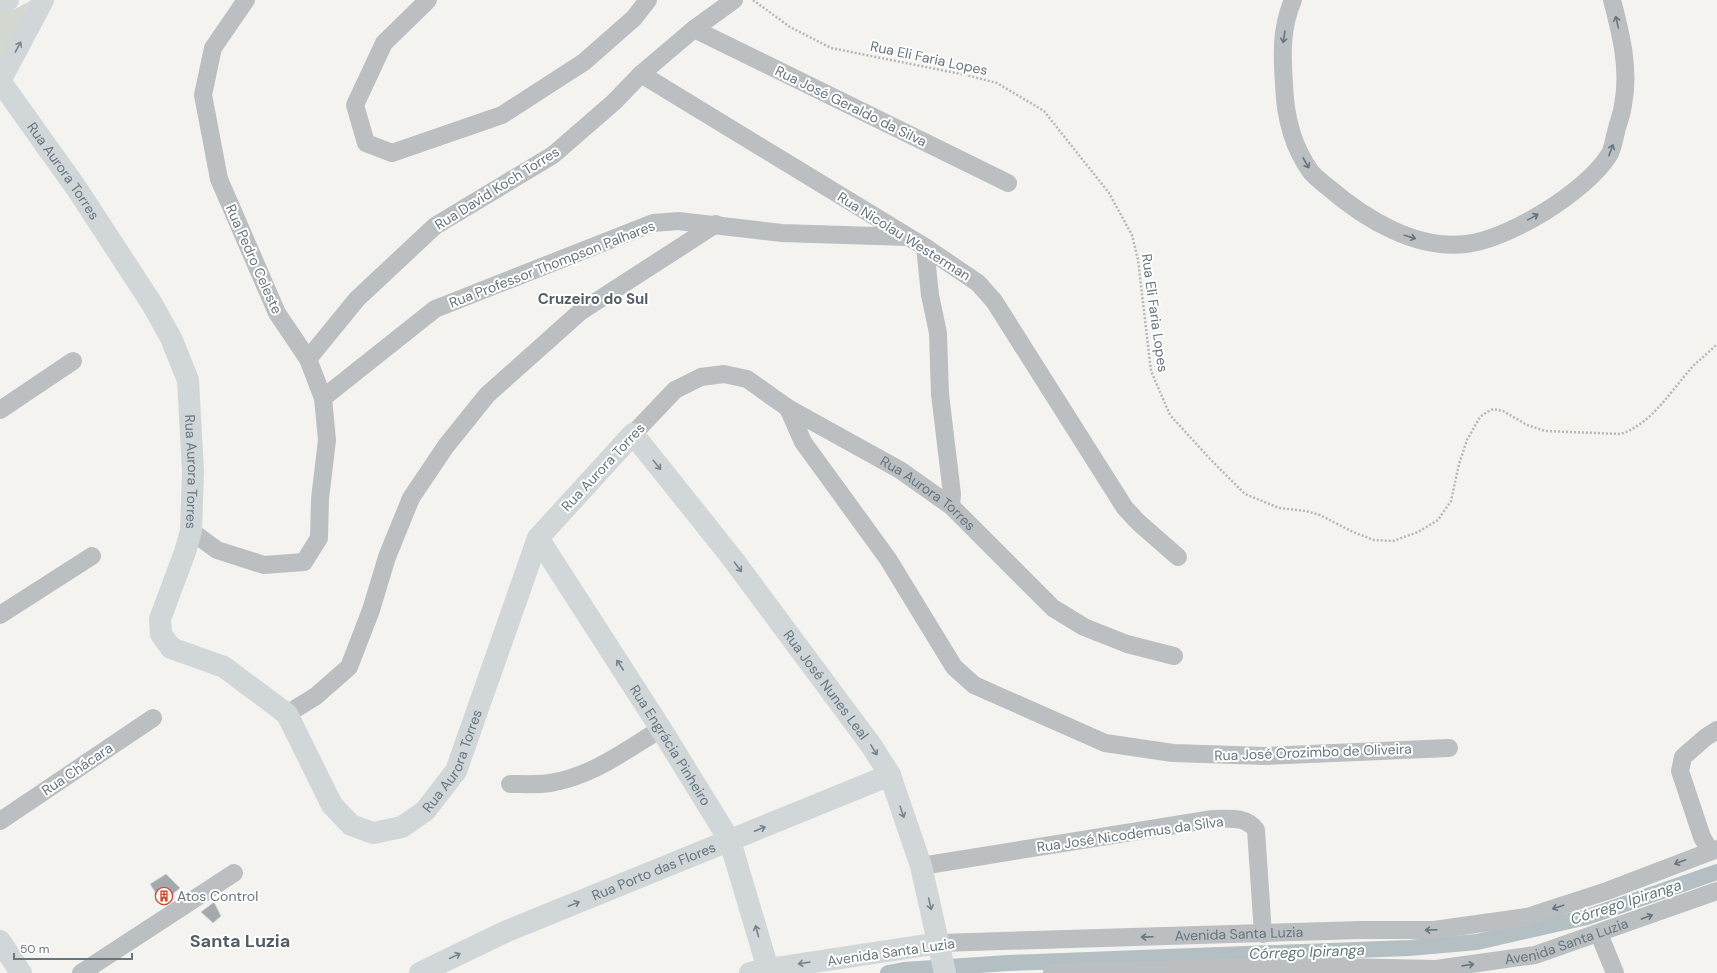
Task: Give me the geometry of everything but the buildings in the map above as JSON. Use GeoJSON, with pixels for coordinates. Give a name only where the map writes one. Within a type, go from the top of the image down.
{"type":"FeatureCollection","features":[{"type":"Feature","properties":{"kind":"street"},"geometry":{"type":"LineString","coordinates":[[0,1],[8,0]]}},
{"type":"Feature","properties":{"kind":"street","name":"Rua Pedro Celeste"},"geometry":{"type":"LineString","coordinates":[[191,531],[217,550],[264,565],[304,562],[319,538],[320,499],[327,440],[324,398],[308,358],[277,313],[219,179],[203,95],[213,48],[246,0]]}},
{"type":"Feature","properties":{"kind":"street"},"geometry":{"type":"LineString","coordinates":[[428,0],[384,43],[355,105],[366,143],[392,153],[502,115],[584,62],[634,18],[648,0]]}},
{"type":"Feature","properties":{"kind":"street","name":"Rua David Koch Torres"},"geometry":{"type":"LineString","coordinates":[[308,358],[357,299],[435,226],[553,155],[614,102],[641,74],[694,29],[734,0]]}},
{"type":"Feature","properties":{"kind":"street"},"geometry":{"type":"LineString","coordinates":[[1294,0],[1288,13],[1282,47],[1284,108],[1293,140],[1312,173],[1349,205],[1401,234],[1431,243],[1465,244],[1501,235],[1555,205],[1587,180],[1610,154],[1624,105],[1625,56],[1612,0]]}},
{"type":"Feature","properties":{"kind":"street"},"geometry":{"type":"LineString","coordinates":[[0,81],[41,1]]}},
{"type":"Feature","properties":{"kind":"street","name":"Rua José Geraldo da Silva"},"geometry":{"type":"LineString","coordinates":[[694,29],[1008,183]]}},
{"type":"Feature","properties":{"kind":"street","name":"Rua Nicolau Westerman"},"geometry":{"type":"LineString","coordinates":[[641,74],[908,237],[978,283],[994,301],[1125,508],[1138,522],[1178,557]]}},
{"type":"Feature","properties":{"kind":"street","name":"Rua Aurora Torres"},"geometry":{"type":"LineString","coordinates":[[0,81],[77,189],[152,304],[171,338],[188,380],[193,471],[191,531],[185,552],[160,619],[161,634],[171,648],[224,667],[287,714],[332,805],[350,825],[373,833],[402,827],[425,811],[456,771],[538,538],[675,390],[701,377],[724,374],[747,379],[788,408],[900,470],[951,506],[1053,608],[1084,627],[1127,644],[1174,656]]}},
{"type":"Feature","properties":{"kind":"street","name":"Rua Professor Thompson Palhares"},"geometry":{"type":"LineString","coordinates":[[324,398],[435,309],[653,223],[678,221],[716,224],[782,233],[908,237]]}},
{"type":"Feature","properties":{"kind":"street"},"geometry":{"type":"LineString","coordinates":[[287,714],[316,696],[349,667],[371,610],[387,557],[410,498],[446,446],[487,395],[580,312],[716,224]]}},
{"type":"Feature","properties":{"kind":"street"},"geometry":{"type":"LineString","coordinates":[[925,248],[930,295],[938,333],[940,394],[952,494],[951,506]]}},
{"type":"Feature","properties":{"kind":"street"},"geometry":{"type":"LineString","coordinates":[[0,410],[73,361]]}},
{"type":"Feature","properties":{"kind":"street","name":"Rua José Orozimbo de Oliveira"},"geometry":{"type":"LineString","coordinates":[[788,408],[803,442],[888,559],[954,667],[974,685],[1036,714],[1105,743],[1173,754],[1266,756],[1449,748]]}},
{"type":"Feature","properties":{"kind":"street","name":"Rua José Nunes Leal"},"geometry":{"type":"LineString","coordinates":[[633,434],[732,558],[872,745],[890,775],[921,866],[942,959]]}},
{"type":"Feature","properties":{"kind":"street","name":"Rua Engrácia Pinheiro"},"geometry":{"type":"LineString","coordinates":[[538,538],[661,728],[730,841],[759,971]]}},
{"type":"Feature","properties":{"kind":"street"},"geometry":{"type":"LineString","coordinates":[[0,615],[92,556]]}},
{"type":"Feature","properties":{"kind":"street","name":"Rua Chácara"},"geometry":{"type":"LineString","coordinates":[[0,821],[153,718]]}},
{"type":"Feature","properties":{"kind":"street"},"geometry":{"type":"LineString","coordinates":[[510,784],[549,784],[576,777],[603,764],[661,728]]}},
{"type":"Feature","properties":{"kind":"street"},"geometry":{"type":"LineString","coordinates":[[1713,850],[1702,837],[1680,771],[1684,757],[1717,730]]}},
{"type":"Feature","properties":{"kind":"street","name":"Rua Porto das Flores"},"geometry":{"type":"LineString","coordinates":[[420,973],[508,931],[890,775]]}},
{"type":"Feature","properties":{"kind":"street","name":"Rua José Nicodemus da Silva"},"geometry":{"type":"LineString","coordinates":[[921,866],[1213,819],[1244,819],[1251,823],[1256,830],[1263,934]]}},
{"type":"Feature","properties":{"kind":"street","name":"Avenida Santa Luzia"},"geometry":{"type":"LineString","coordinates":[[759,971],[942,959],[1263,934],[1360,930],[1434,930],[1527,917],[1607,890],[1713,850]]}},
{"type":"Feature","properties":{"kind":"street"},"geometry":{"type":"LineString","coordinates":[[81,973],[234,873]]}},
{"type":"Feature","properties":{"kind":"street","name":"Avenida Santa Luzia"},"geometry":{"type":"LineString","coordinates":[[1052,973],[1436,969],[1535,955],[1599,934],[1717,891]]}},
{"type":"Feature","properties":{"kind":"street"},"geometry":{"type":"LineString","coordinates":[[1599,934],[1615,973]]}},
{"type":"Feature","properties":{"kind":"street"},"geometry":{"type":"LineString","coordinates":[[0,941],[21,973]]}},
{"type":"Feature","properties":{"kind":"path","name":"Rua Eli Faria Lopes"},"geometry":{"type":"LineString","coordinates":[[753,0],[790,27],[831,48],[966,75],[997,83],[1044,111],[1109,193],[1132,236],[1138,260],[1151,371],[1170,415],[1211,460],[1245,494],[1279,508],[1306,511],[1320,515],[1353,532],[1374,540],[1393,541],[1418,532],[1438,520],[1451,501],[1459,464],[1467,440],[1480,417],[1487,412],[1493,409],[1503,412],[1527,426],[1546,431],[1621,434],[1631,430],[1657,410],[1694,365],[1717,344]]}},
{"type":"Feature","properties":{"kind":"shaded area"},"geometry":{"type":"Polygon","coordinates":[[[30,1],[0,59],[0,12],[15,9],[30,1]]]}},
{"type":"Feature","properties":{"kind":"waterway","name":"Córrego Ipiranga"},"geometry":{"type":"LineString","coordinates":[[888,973],[904,970],[1008,963],[1409,948],[1477,942],[1587,917],[1717,872]]}},
{"type":"Feature","properties":{"kind":"place","name":"Atos Control"},"geometry":{"type":"Point","coordinates":[164,896]}},
{"type":"Feature","properties":{"kind":"district","name":"Cruzeiro do Sul"},"geometry":{"type":"Point","coordinates":[593,299]}},
{"type":"Feature","properties":{"kind":"district","name":"Santa Luzia"},"geometry":{"type":"Point","coordinates":[240,941]}}]}
